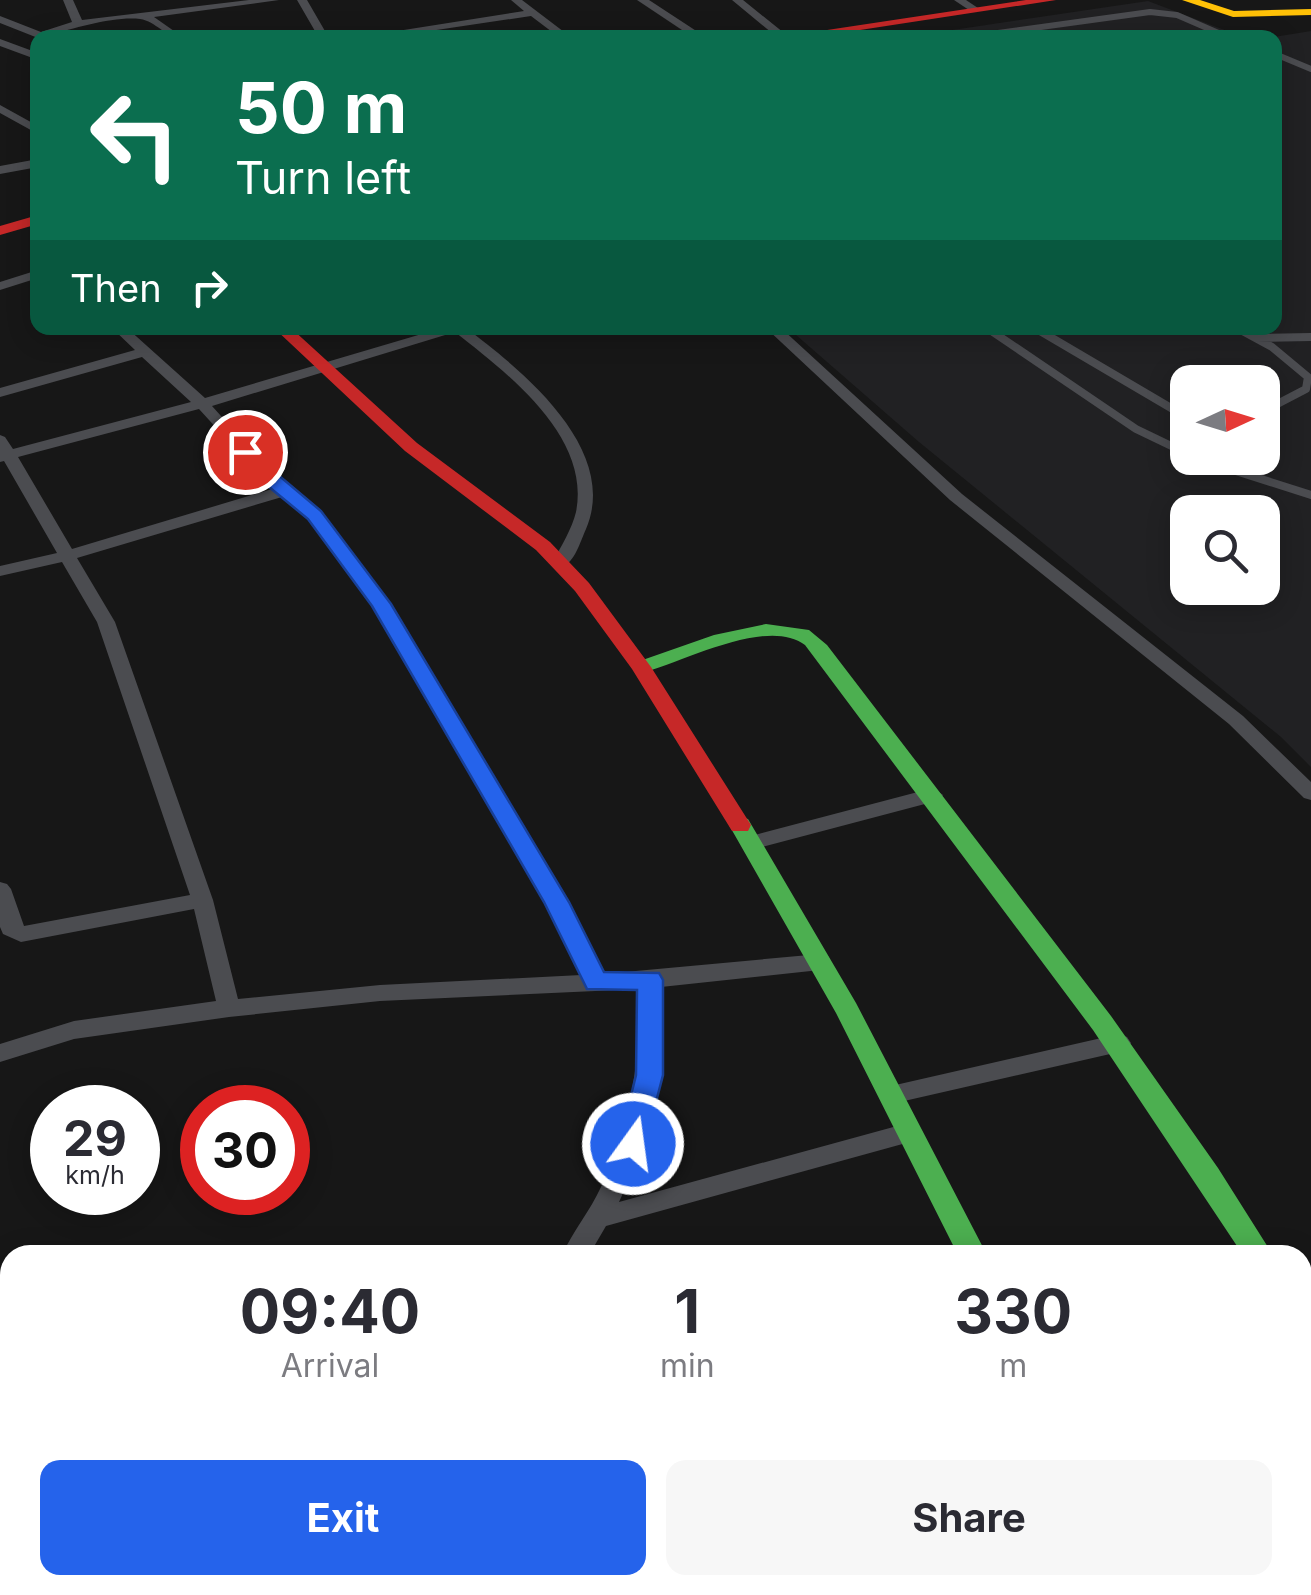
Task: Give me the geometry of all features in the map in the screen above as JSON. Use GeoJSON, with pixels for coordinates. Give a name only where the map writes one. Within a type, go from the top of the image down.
{"type":"FeatureCollection","features":[{"type":"Feature","properties":{"kind":"street"},"geometry":{"type":"LineString","coordinates":[[68,0],[78,24]]}},
{"type":"Feature","properties":{"kind":"street"},"geometry":{"type":"LineString","coordinates":[[61,30],[78,24],[211,4],[274,0]]}},
{"type":"Feature","properties":{"kind":"street"},"geometry":{"type":"LineString","coordinates":[[302,0],[319,30]]}},
{"type":"Feature","properties":{"kind":"street"},"geometry":{"type":"LineString","coordinates":[[516,0],[555,30]]}},
{"type":"Feature","properties":{"kind":"street"},"geometry":{"type":"LineString","coordinates":[[642,0],[689,30]]}},
{"type":"Feature","properties":{"kind":"street"},"geometry":{"type":"LineString","coordinates":[[737,0],[773,30]]}},
{"type":"Feature","properties":{"kind":"street"},"geometry":{"type":"LineString","coordinates":[[822,30],[967,5],[1050,0]]}},
{"type":"Feature","properties":{"kind":"street"},"geometry":{"type":"LineString","coordinates":[[1188,0],[1217,12],[1248,17],[1311,12]]}},
{"type":"Feature","properties":{"kind":"street"},"geometry":{"type":"LineString","coordinates":[[413,30],[530,13]]}},
{"type":"Feature","properties":{"kind":"street"},"geometry":{"type":"LineString","coordinates":[[145,16],[166,30]]}},
{"type":"Feature","properties":{"kind":"street"},"geometry":{"type":"LineString","coordinates":[[0,19],[30,31]]}},
{"type":"Feature","properties":{"kind":"street"},"geometry":{"type":"LineString","coordinates":[[0,42],[30,54]]}},
{"type":"Feature","properties":{"kind":"street"},"geometry":{"type":"LineString","coordinates":[[0,108],[30,126]]}},
{"type":"Feature","properties":{"kind":"street"},"geometry":{"type":"LineString","coordinates":[[0,170],[30,164]]}},
{"type":"Feature","properties":{"kind":"street"},"geometry":{"type":"LineString","coordinates":[[0,232],[30,221]]}},
{"type":"Feature","properties":{"kind":"street"},"geometry":{"type":"LineString","coordinates":[[0,286],[30,277]]}},
{"type":"Feature","properties":{"kind":"street"},"geometry":{"type":"LineString","coordinates":[[126,335],[202,404],[284,491],[315,515],[381,604],[556,902],[596,982]]}},
{"type":"Feature","properties":{"kind":"street"},"geometry":{"type":"LineString","coordinates":[[290,335],[411,447],[562,562],[641,667],[751,842],[820,962],[968,1245]]}},
{"type":"Feature","properties":{"kind":"street"},"geometry":{"type":"LineString","coordinates":[[230,1008],[202,900],[106,622],[3,450],[202,404],[433,335]]}},
{"type":"Feature","properties":{"kind":"street"},"geometry":{"type":"LineString","coordinates":[[464,335],[538,396],[565,432],[582,473],[586,500],[562,562]]}},
{"type":"Feature","properties":{"kind":"street"},"geometry":{"type":"LineString","coordinates":[[781,335],[956,497],[1236,720],[1311,794]]}},
{"type":"Feature","properties":{"kind":"street"},"geometry":{"type":"LineString","coordinates":[[0,393],[143,352]]}},
{"type":"Feature","properties":{"kind":"street"},"geometry":{"type":"LineString","coordinates":[[0,571],[69,555],[284,491]]}},
{"type":"Feature","properties":{"kind":"street"},"geometry":{"type":"LineString","coordinates":[[641,667],[753,634],[782,630],[803,635],[835,666],[1119,1043],[1253,1245]]}},
{"type":"Feature","properties":{"kind":"street"},"geometry":{"type":"LineString","coordinates":[[751,842],[933,795]]}},
{"type":"Feature","properties":{"kind":"street"},"geometry":{"type":"LineString","coordinates":[[0,889],[10,928],[21,934],[202,900]]}},
{"type":"Feature","properties":{"kind":"street"},"geometry":{"type":"LineString","coordinates":[[0,1052],[74,1030],[230,1008],[380,993],[650,980],[820,962]]}},
{"type":"Feature","properties":{"kind":"street"},"geometry":{"type":"LineString","coordinates":[[582,1245],[602,1216],[625,1168],[641,1120],[652,1044],[650,980]]}},
{"type":"Feature","properties":{"kind":"street"},"geometry":{"type":"LineString","coordinates":[[891,1095],[1119,1043]]}},
{"type":"Feature","properties":{"kind":"street"},"geometry":{"type":"LineString","coordinates":[[602,1216],[908,1134]]}},
{"type":"Feature","properties":{"kind":"lane"},"geometry":{"type":"LineString","coordinates":[[1019,30],[1150,12],[1177,15],[1212,30]]}},
{"type":"Feature","properties":{"kind":"lane"},"geometry":{"type":"LineString","coordinates":[[1282,57],[1311,69]]}},
{"type":"Feature","properties":{"kind":"lane"},"geometry":{"type":"LineString","coordinates":[[996,335],[1136,429],[1170,445]]}},
{"type":"Feature","properties":{"kind":"lane"},"geometry":{"type":"LineString","coordinates":[[1047,335],[1170,407]]}},
{"type":"Feature","properties":{"kind":"lane"},"geometry":{"type":"LineString","coordinates":[[1251,335],[1308,378],[1306,389],[1280,403]]}},
{"type":"Feature","properties":{"kind":"lane"},"geometry":{"type":"LineString","coordinates":[[1256,338],[1311,337]]}},
{"type":"Feature","properties":{"kind":"lane"},"geometry":{"type":"LineString","coordinates":[[1248,475],[1311,495]]}},
{"type":"Feature","properties":{"kind":"shaded area"},"geometry":{"type":"Polygon","coordinates":[[[1148,1],[1225,30],[953,30],[1148,1]]]}},
{"type":"Feature","properties":{"kind":"shaded area"},"geometry":{"type":"Polygon","coordinates":[[[1311,31],[1311,767],[1281,737],[919,442],[796,335],[1282,335],[1282,36],[1311,31]]]}},
{"type":"Feature","properties":{"kind":"traffic: fast"},"geometry":{"type":"LineString","coordinates":[[641,667],[722,639],[766,630],[802,634],[812,641],[1102,1023],[1253,1245]]}},
{"type":"Feature","properties":{"kind":"traffic: fast"},"geometry":{"type":"LineString","coordinates":[[740,825],[847,1010],[968,1245]]}},
{"type":"Feature","properties":{"kind":"traffic: slow"},"geometry":{"type":"LineString","coordinates":[[1188,0],[1233,14],[1311,12]]}},
{"type":"Feature","properties":{"kind":"traffic: jam"},"geometry":{"type":"LineString","coordinates":[[837,30],[1050,0]]}},
{"type":"Feature","properties":{"kind":"traffic: jam"},"geometry":{"type":"LineString","coordinates":[[0,231],[30,222]]}},
{"type":"Feature","properties":{"kind":"traffic: jam"},"geometry":{"type":"LineString","coordinates":[[290,335],[411,447],[543,546],[582,587],[641,667],[740,825]]}},
{"type":"Feature","properties":{"kind":"route"},"geometry":{"type":"LineString","coordinates":[[245,452],[269,478],[315,515],[381,604],[556,902],[596,982],[650,980],[650,1075],[633,1144]]}}]}
